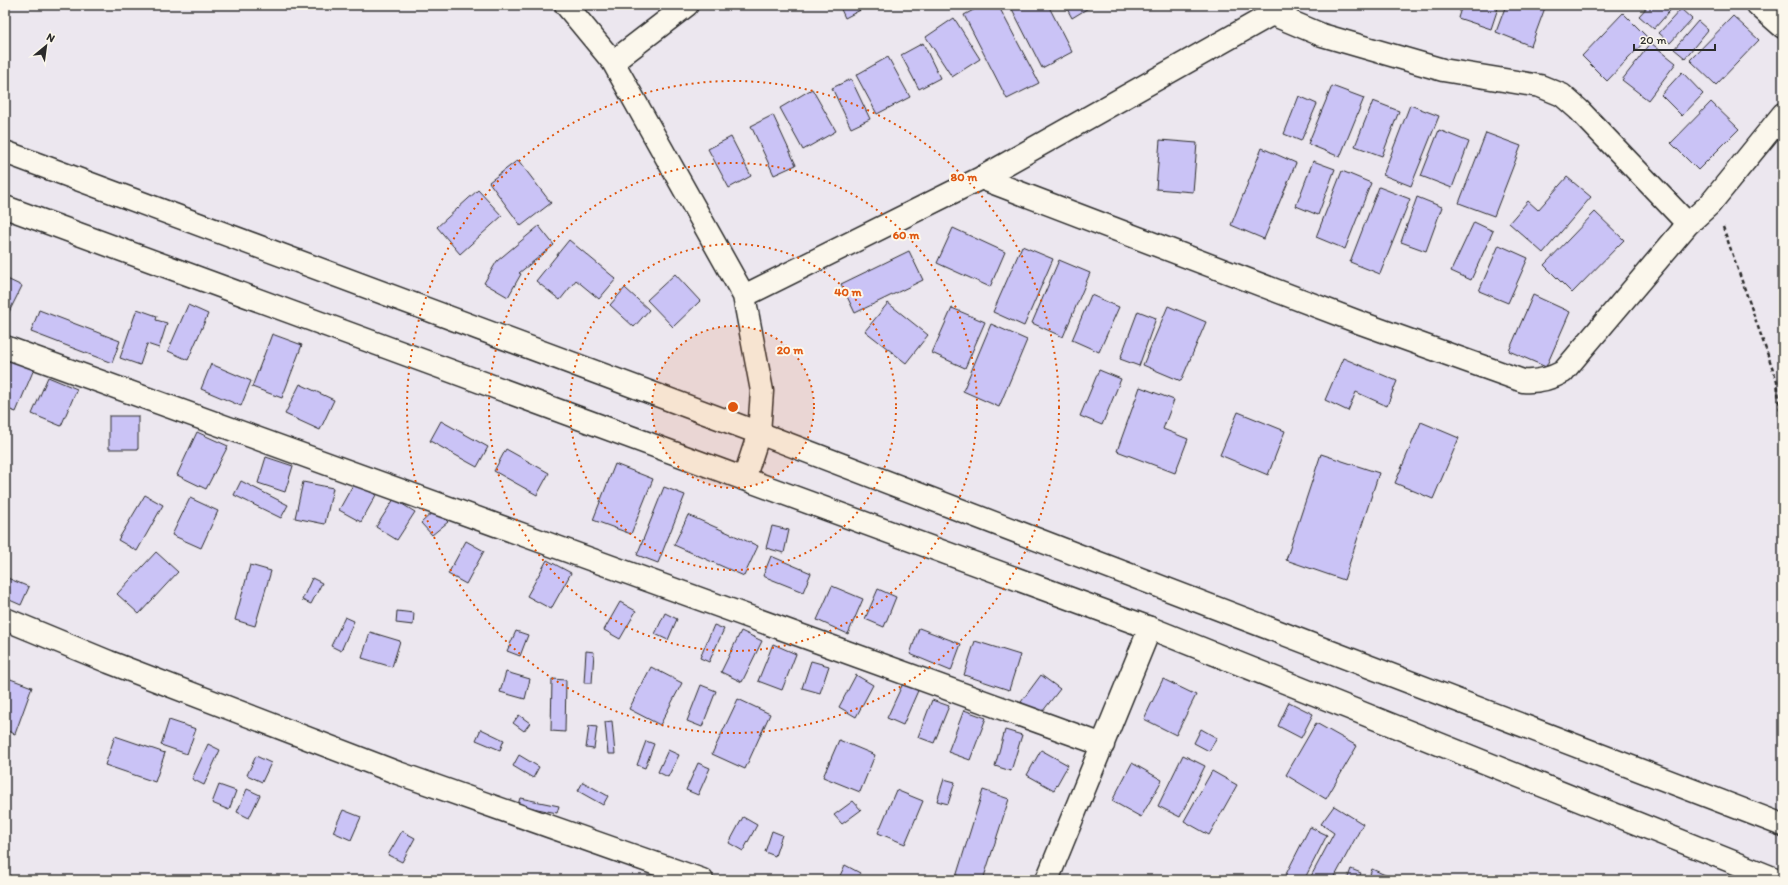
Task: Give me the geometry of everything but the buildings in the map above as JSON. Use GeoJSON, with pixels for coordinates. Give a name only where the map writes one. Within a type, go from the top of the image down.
{"type":"FeatureCollection","features":[{"type":"Feature","properties":{"kind":"street"},"geometry":{"type":"LineString","coordinates":[[566,5],[613,62],[744,296],[762,391],[759,433],[744,479]]}},
{"type":"Feature","properties":{"kind":"street"},"geometry":{"type":"LineString","coordinates":[[613,62],[687,5]]}},
{"type":"Feature","properties":{"kind":"street"},"geometry":{"type":"LineString","coordinates":[[1758,5],[1783,27]]}},
{"type":"Feature","properties":{"kind":"street"},"geometry":{"type":"LineString","coordinates":[[744,296],[981,178],[1280,10],[1322,35],[1443,70],[1540,86],[1562,95],[1580,110],[1688,224]]}},
{"type":"Feature","properties":{"kind":"street"},"geometry":{"type":"LineString","coordinates":[[981,178],[1361,323],[1523,381],[1533,381],[1554,377],[1563,372],[1688,224],[1710,204],[1783,114]]}},
{"type":"Feature","properties":{"kind":"street"},"geometry":{"type":"LineString","coordinates":[[5,152],[759,433],[1783,825]]}},
{"type":"Feature","properties":{"kind":"street"},"geometry":{"type":"LineString","coordinates":[[5,207],[1150,628],[1778,880]]}},
{"type":"Feature","properties":{"kind":"street"},"geometry":{"type":"LineString","coordinates":[[5,347],[1103,745]]}},
{"type":"Feature","properties":{"kind":"street"},"geometry":{"type":"LineString","coordinates":[[5,618],[108,662],[398,773],[702,880]]}},
{"type":"Feature","properties":{"kind":"street"},"geometry":{"type":"LineString","coordinates":[[1047,880],[1150,628]]}},
{"type":"Feature","properties":{"kind":"path"},"geometry":{"type":"LineString","coordinates":[[1710,204],[1722,222],[1777,381],[1783,438]]}}]}
